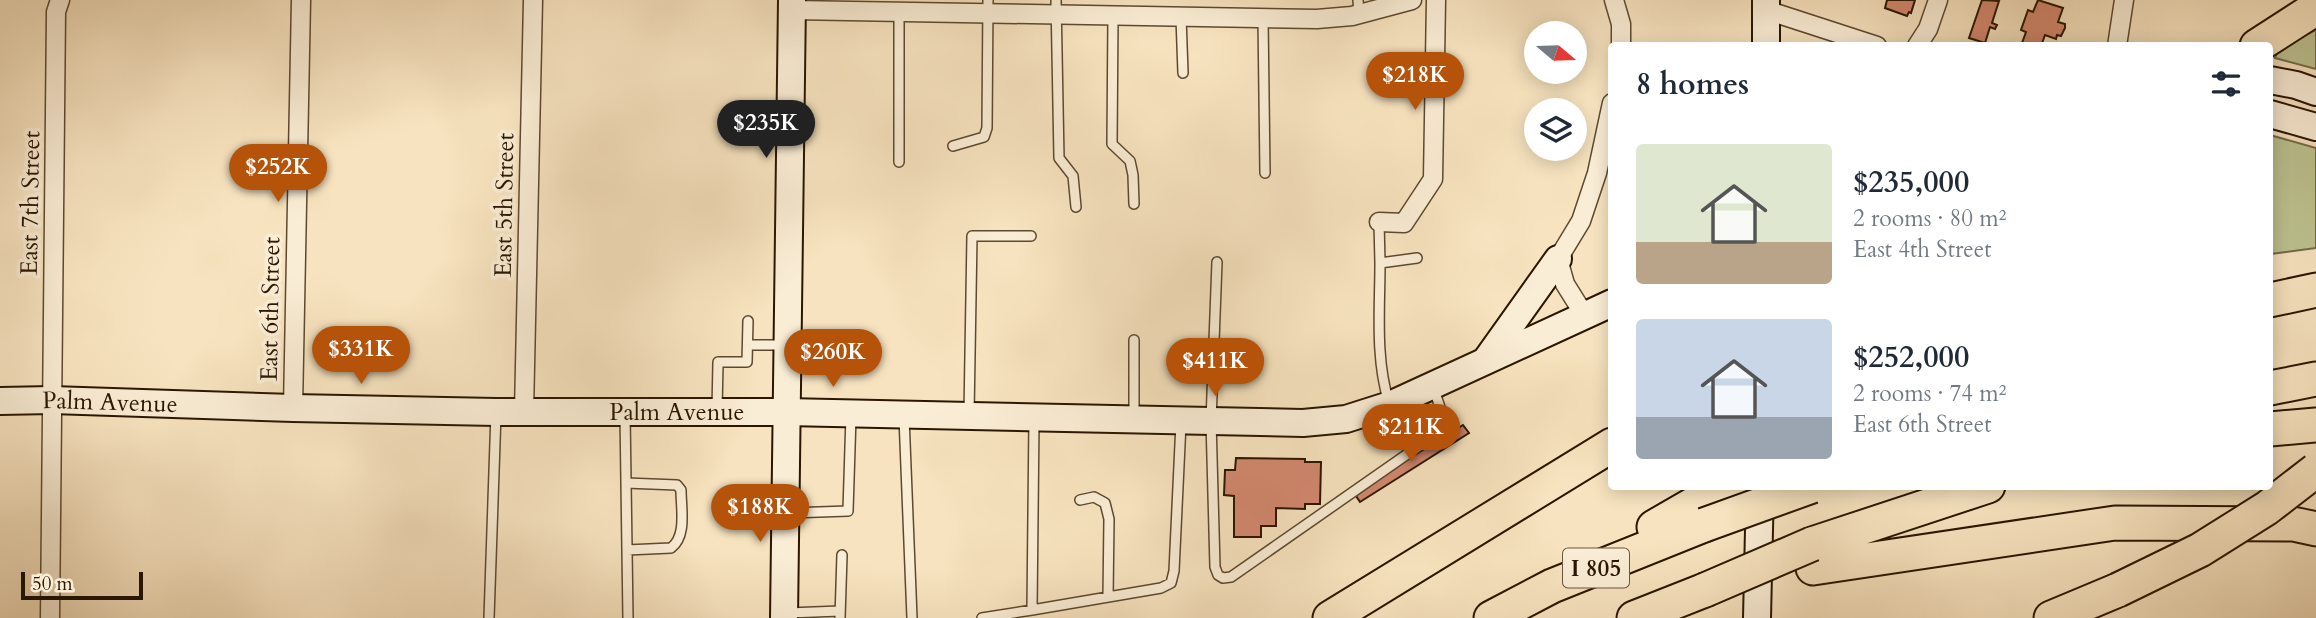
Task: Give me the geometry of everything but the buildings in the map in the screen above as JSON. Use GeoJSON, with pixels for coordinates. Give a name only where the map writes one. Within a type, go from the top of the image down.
{"type":"FeatureCollection","features":[{"type":"Feature","properties":{"kind":"highway"},"geometry":{"type":"LineString","coordinates":[[2264,42],[2305,15]]}},
{"type":"Feature","properties":{"kind":"highway"},"geometry":{"type":"LineString","coordinates":[[2273,299],[2316,289]]}},
{"type":"Feature","properties":{"kind":"highway"},"geometry":{"type":"LineString","coordinates":[[2273,387],[2316,379]]}},
{"type":"Feature","properties":{"kind":"highway"},"geometry":{"type":"LineString","coordinates":[[2273,429],[2316,425]]}},
{"type":"Feature","properties":{"kind":"highway"},"geometry":{"type":"LineString","coordinates":[[1330,618],[1608,447]]}},
{"type":"Feature","properties":{"kind":"highway"},"geometry":{"type":"LineString","coordinates":[[2051,618],[2118,590],[2200,550],[2267,508],[2316,470]]}},
{"type":"Feature","properties":{"kind":"highway"},"geometry":{"type":"LineString","coordinates":[[1701,513],[1728,490]]}},
{"type":"Feature","properties":{"kind":"highway","name":"I 805"},"geometry":{"type":"LineString","coordinates":[[1491,618],[1701,513],[1796,490]]}},
{"type":"Feature","properties":{"kind":"highway"},"geometry":{"type":"LineString","coordinates":[[1813,556],[1979,490]]}},
{"type":"Feature","properties":{"kind":"highway"},"geometry":{"type":"LineString","coordinates":[[1813,556],[2115,523],[2293,524],[2316,528]]}},
{"type":"Feature","properties":{"kind":"highway","name":"I 805"},"geometry":{"type":"LineString","coordinates":[[1634,618],[1705,590],[1813,556]]}},
{"type":"Feature","properties":{"kind":"street","name":"East 7th Street"},"geometry":{"type":"LineString","coordinates":[[50,618],[57,12],[60,0]]}},
{"type":"Feature","properties":{"kind":"street","name":"East 6th Street"},"geometry":{"type":"LineString","coordinates":[[293,408],[301,0]]}},
{"type":"Feature","properties":{"kind":"street","name":"East 5th Street"},"geometry":{"type":"LineString","coordinates":[[524,412],[533,0]]}},
{"type":"Feature","properties":{"kind":"street"},"geometry":{"type":"LineString","coordinates":[[783,616],[792,5],[898,12],[988,7],[1056,7],[1113,15],[1317,19],[1358,7],[1412,0]]}},
{"type":"Feature","properties":{"kind":"street"},"geometry":{"type":"LineString","coordinates":[[1379,222],[1404,223],[1433,179],[1436,0]]}},
{"type":"Feature","properties":{"kind":"street"},"geometry":{"type":"LineString","coordinates":[[1614,0],[1621,24],[1621,42]]}},
{"type":"Feature","properties":{"kind":"street"},"geometry":{"type":"LineString","coordinates":[[1920,42],[1928,29],[1938,0]]}},
{"type":"Feature","properties":{"kind":"street"},"geometry":{"type":"LineString","coordinates":[[2118,42],[2124,0]]}},
{"type":"Feature","properties":{"kind":"street"},"geometry":{"type":"LineString","coordinates":[[1766,42],[1766,5],[1866,42]]}},
{"type":"Feature","properties":{"kind":"street"},"geometry":{"type":"LineString","coordinates":[[2273,81],[2316,92]]}},
{"type":"Feature","properties":{"kind":"street"},"geometry":{"type":"LineString","coordinates":[[2273,115],[2316,127]]}},
{"type":"Feature","properties":{"kind":"street"},"geometry":{"type":"LineString","coordinates":[[1485,362],[1558,259],[1581,221],[1597,173],[1608,122]]}},
{"type":"Feature","properties":{"kind":"street"},"geometry":{"type":"LineString","coordinates":[[1558,259],[1565,284],[1585,316]]}},
{"type":"Feature","properties":{"kind":"street","name":"Palm Avenue"},"geometry":{"type":"LineString","coordinates":[[0,401],[52,400],[496,412],[786,412],[1303,423],[1346,419],[1390,405],[1608,305]]}},
{"type":"Feature","properties":{"kind":"street"},"geometry":{"type":"LineString","coordinates":[[1757,618],[1760,490]]}},
{"type":"Feature","properties":{"kind":"lane"},"geometry":{"type":"LineString","coordinates":[[953,146],[984,136],[987,128],[988,7]]}},
{"type":"Feature","properties":{"kind":"lane"},"geometry":{"type":"LineString","coordinates":[[1056,7],[1059,159],[1073,176],[1076,207]]}},
{"type":"Feature","properties":{"kind":"lane"},"geometry":{"type":"LineString","coordinates":[[898,12],[899,162]]}},
{"type":"Feature","properties":{"kind":"lane"},"geometry":{"type":"LineString","coordinates":[[1113,15],[1112,144],[1130,161],[1134,204]]}},
{"type":"Feature","properties":{"kind":"lane"},"geometry":{"type":"LineString","coordinates":[[1181,17],[1183,73]]}},
{"type":"Feature","properties":{"kind":"lane"},"geometry":{"type":"LineString","coordinates":[[1263,18],[1265,173]]}},
{"type":"Feature","properties":{"kind":"lane"},"geometry":{"type":"LineString","coordinates":[[1379,222],[1380,361],[1382,382],[1390,405]]}},
{"type":"Feature","properties":{"kind":"lane"},"geometry":{"type":"LineString","coordinates":[[970,416],[972,236],[1031,236]]}},
{"type":"Feature","properties":{"kind":"lane"},"geometry":{"type":"LineString","coordinates":[[1380,262],[1417,258]]}},
{"type":"Feature","properties":{"kind":"lane"},"geometry":{"type":"LineString","coordinates":[[1217,262],[1212,421],[1215,567],[1218,575],[1223,578],[1230,577],[1439,432],[1443,427],[1443,418],[1432,386]]}},
{"type":"Feature","properties":{"kind":"lane"},"geometry":{"type":"LineString","coordinates":[[717,412],[718,362],[747,362],[748,321]]}},
{"type":"Feature","properties":{"kind":"lane"},"geometry":{"type":"LineString","coordinates":[[1134,340],[1134,419]]}},
{"type":"Feature","properties":{"kind":"lane"},"geometry":{"type":"LineString","coordinates":[[748,345],[787,345]]}},
{"type":"Feature","properties":{"kind":"lane"},"geometry":{"type":"LineString","coordinates":[[489,618],[496,412]]}},
{"type":"Feature","properties":{"kind":"lane"},"geometry":{"type":"LineString","coordinates":[[625,412],[628,618]]}},
{"type":"Feature","properties":{"kind":"lane"},"geometry":{"type":"LineString","coordinates":[[785,513],[848,512],[851,413]]}},
{"type":"Feature","properties":{"kind":"lane"},"geometry":{"type":"LineString","coordinates":[[904,414],[912,618]]}},
{"type":"Feature","properties":{"kind":"lane"},"geometry":{"type":"LineString","coordinates":[[1032,610],[1034,417]]}},
{"type":"Feature","properties":{"kind":"lane"},"geometry":{"type":"LineString","coordinates":[[982,618],[1161,588],[1171,583],[1174,571],[1181,421]]}},
{"type":"Feature","properties":{"kind":"lane"},"geometry":{"type":"LineString","coordinates":[[626,483],[677,485],[681,490],[681,534],[677,544],[671,548],[627,550]]}},
{"type":"Feature","properties":{"kind":"lane"},"geometry":{"type":"LineString","coordinates":[[1080,499],[1094,498],[1105,503],[1109,519],[1108,597]]}},
{"type":"Feature","properties":{"kind":"lane"},"geometry":{"type":"LineString","coordinates":[[783,616],[840,615],[842,555]]}},
{"type":"Feature","properties":{"kind":"green space"},"geometry":{"type":"Polygon","coordinates":[[[2316,30],[2316,69],[2275,58],[2279,48],[2316,30]]]}},
{"type":"Feature","properties":{"kind":"green space"},"geometry":{"type":"Polygon","coordinates":[[[2273,136],[2316,148],[2316,248],[2273,254],[2273,136]]]}}]}
